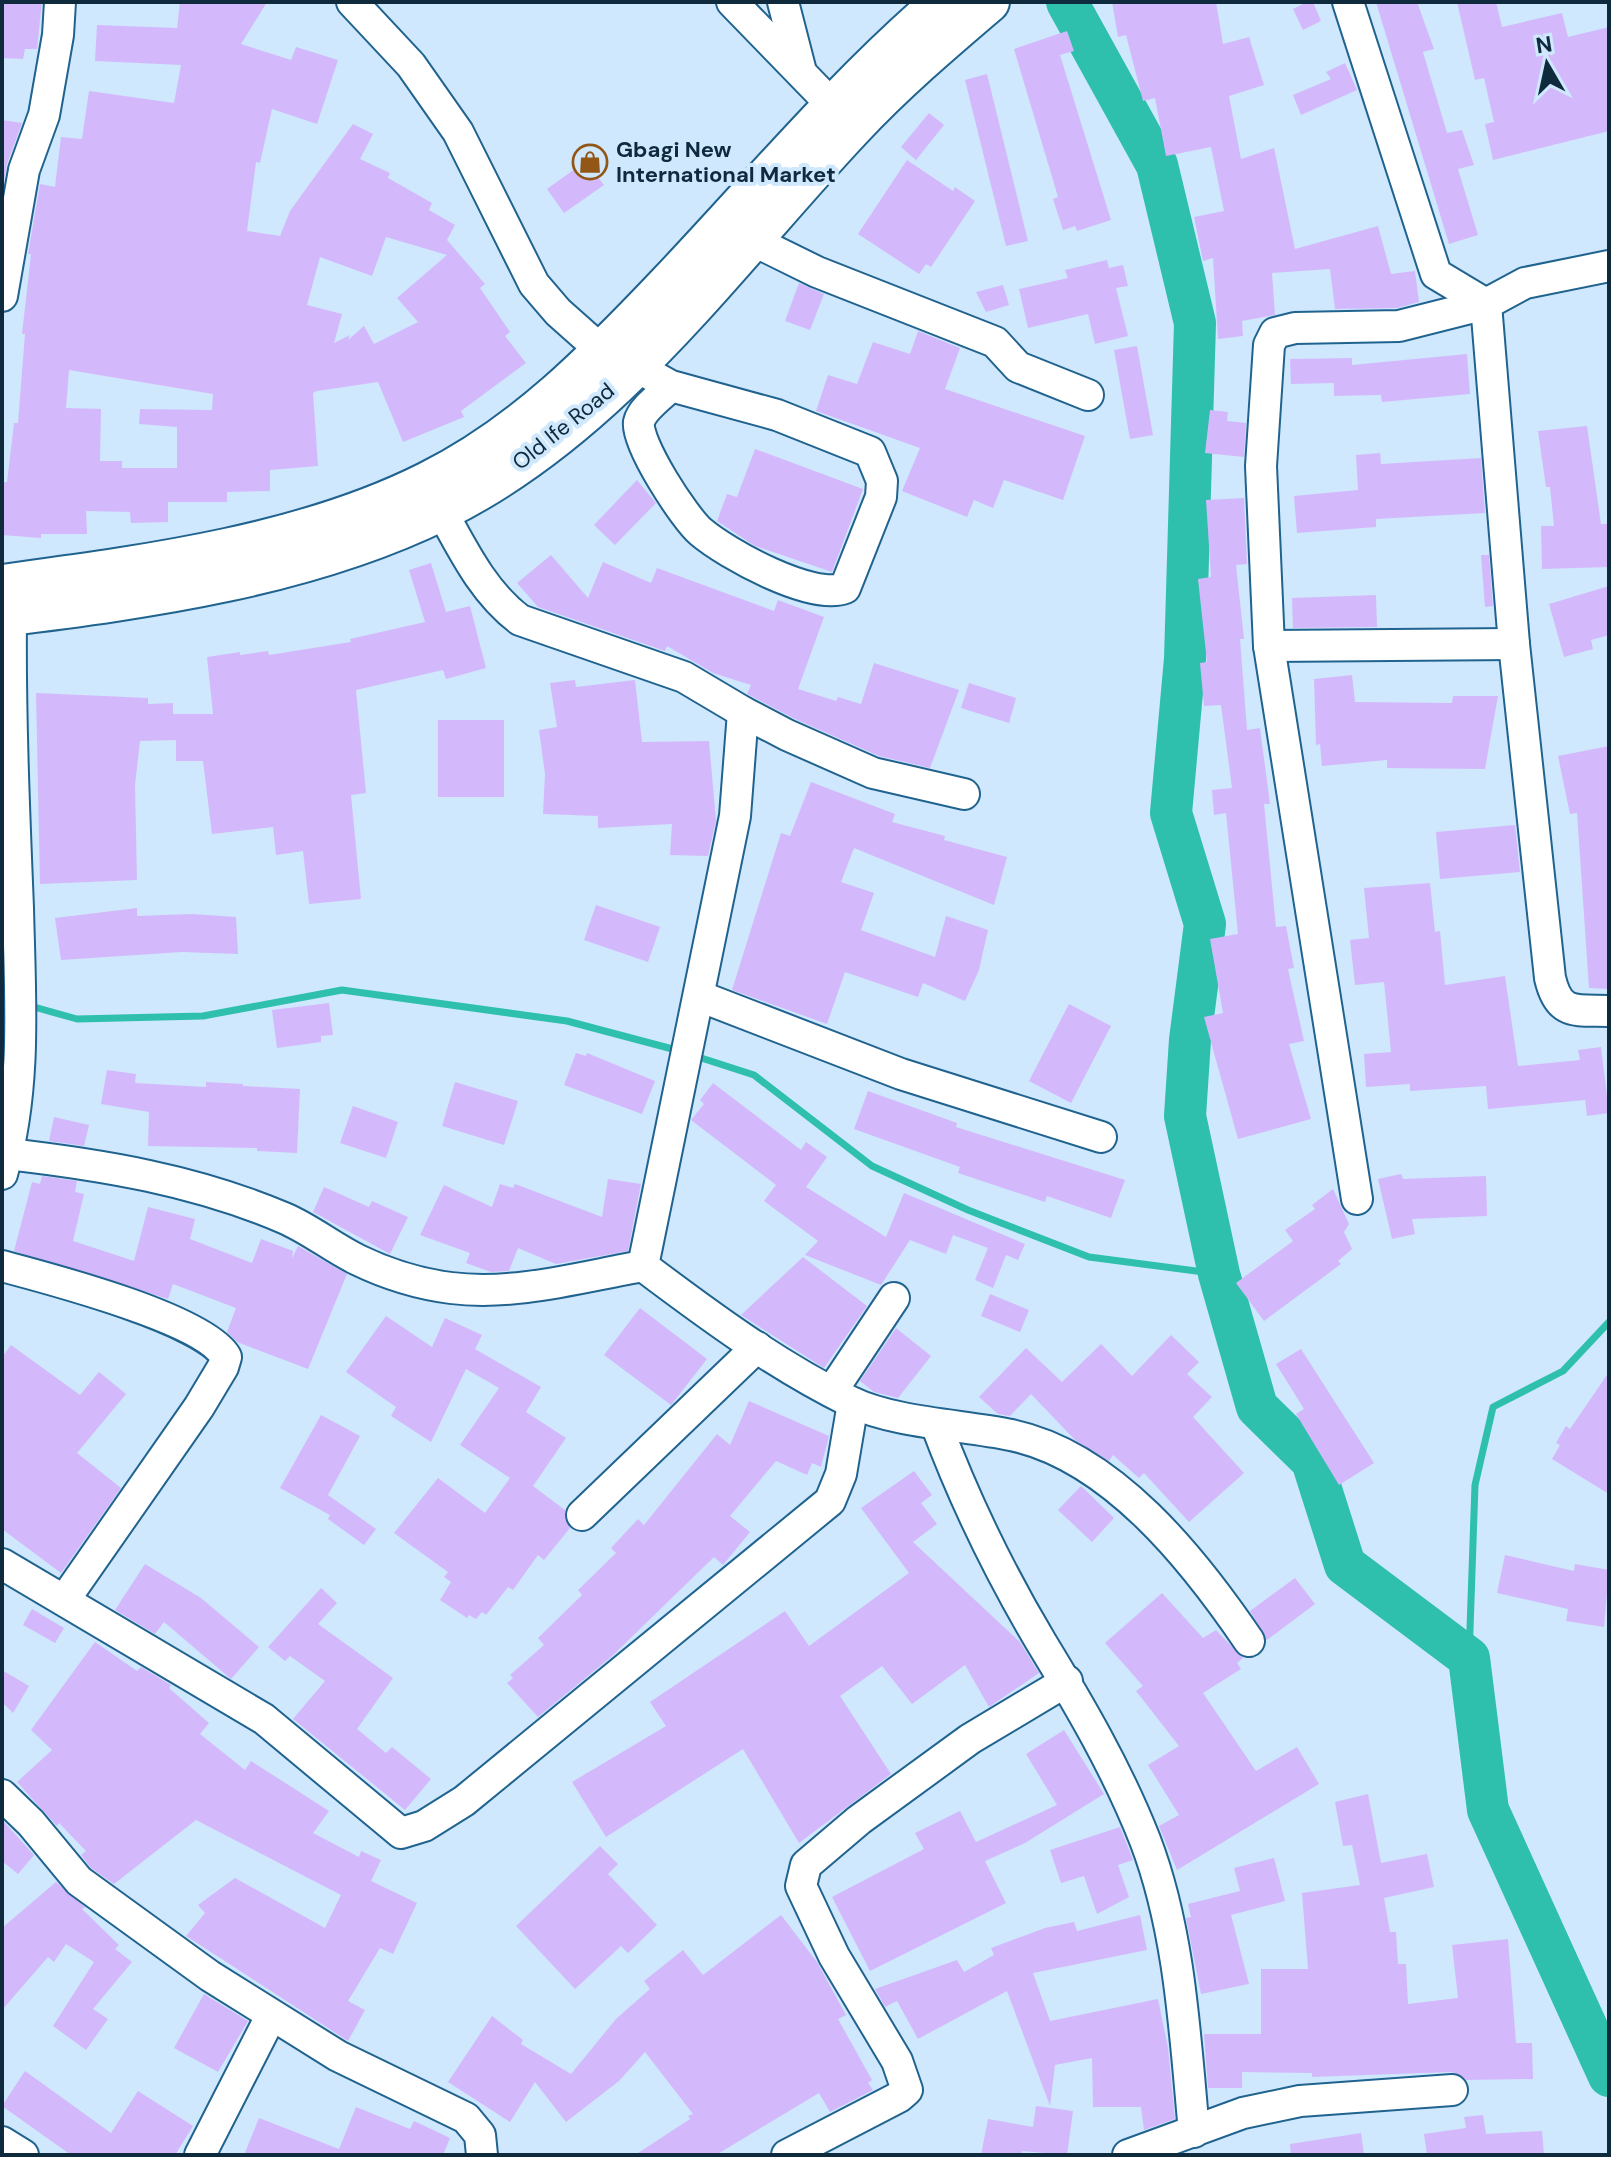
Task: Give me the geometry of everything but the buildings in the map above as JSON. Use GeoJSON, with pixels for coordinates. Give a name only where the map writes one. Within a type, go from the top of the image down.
{"type":"FeatureCollection","features":[{"type":"Feature","properties":{"kind":"main road","name":"Old Ife Road"},"geometry":{"type":"LineString","coordinates":[[83,588],[216,583],[319,557],[441,510],[511,469],[576,420],[619,359],[833,106],[942,2]]}},
{"type":"Feature","properties":{"kind":"main road","name":"Old Ife Road"},"geometry":{"type":"LineString","coordinates":[[5,606],[309,528],[428,482],[494,443],[557,395],[619,359],[752,240],[853,127],[989,2]]}},
{"type":"Feature","properties":{"kind":"street"},"geometry":{"type":"LineString","coordinates":[[2,296],[24,170],[44,115],[58,35],[60,2]]}},
{"type":"Feature","properties":{"kind":"street"},"geometry":{"type":"LineString","coordinates":[[352,2],[411,65],[458,132],[534,284],[558,312],[619,359],[671,386],[777,415],[870,452],[882,481],[881,497],[845,588],[825,592],[807,587],[727,550],[697,529],[639,434],[641,415],[671,386]]}},
{"type":"Feature","properties":{"kind":"street"},"geometry":{"type":"LineString","coordinates":[[732,2],[800,68],[833,106]]}},
{"type":"Feature","properties":{"kind":"street"},"geometry":{"type":"LineString","coordinates":[[783,2],[800,68]]}},
{"type":"Feature","properties":{"kind":"street"},"geometry":{"type":"LineString","coordinates":[[1348,2],[1436,274],[1486,304]]}},
{"type":"Feature","properties":{"kind":"street"},"geometry":{"type":"LineString","coordinates":[[752,240],[817,272],[995,342],[1018,367],[1088,395]]}},
{"type":"Feature","properties":{"kind":"street"},"geometry":{"type":"LineString","coordinates":[[1357,1199],[1269,646],[1261,466],[1268,354],[1275,333],[1295,328],[1399,326],[1486,304],[1525,283],[1609,266]]}},
{"type":"Feature","properties":{"kind":"street"},"geometry":{"type":"LineString","coordinates":[[1486,304],[1514,644],[1555,999],[1567,1009],[1609,1011]]}},
{"type":"Feature","properties":{"kind":"street"},"geometry":{"type":"LineString","coordinates":[[441,510],[465,554],[498,603],[520,620],[684,677],[787,735],[873,773],[964,794]]}},
{"type":"Feature","properties":{"kind":"street"},"geometry":{"type":"LineString","coordinates":[[5,606],[22,1038],[5,1164],[137,1172],[186,1184],[288,1220],[380,1269],[450,1288],[496,1291],[643,1266],[757,1347],[843,1397],[936,1424],[1038,1443],[1104,1476],[1219,1596],[1249,1641]]}},
{"type":"Feature","properties":{"kind":"street"},"geometry":{"type":"LineString","coordinates":[[1269,646],[1514,644]]}},
{"type":"Feature","properties":{"kind":"street"},"geometry":{"type":"LineString","coordinates":[[643,1266],[735,816],[743,712]]}},
{"type":"Feature","properties":{"kind":"street"},"geometry":{"type":"LineString","coordinates":[[699,996],[901,1074],[1101,1137]]}},
{"type":"Feature","properties":{"kind":"street"},"geometry":{"type":"LineString","coordinates":[[2,1266],[71,1284],[159,1315],[216,1345],[226,1357],[199,1407],[65,1599]]}},
{"type":"Feature","properties":{"kind":"street"},"geometry":{"type":"LineString","coordinates":[[2,1564],[264,1719],[401,1833],[424,1826],[464,1801],[830,1501],[841,1474],[843,1397],[894,1298]]}},
{"type":"Feature","properties":{"kind":"street"},"geometry":{"type":"LineString","coordinates":[[582,1515],[757,1347]]}},
{"type":"Feature","properties":{"kind":"street"},"geometry":{"type":"LineString","coordinates":[[936,1424],[955,1474],[998,1562],[1109,1758],[1146,1842],[1167,1920],[1183,2015],[1194,2132]]}},
{"type":"Feature","properties":{"kind":"street"},"geometry":{"type":"LineString","coordinates":[[787,2155],[907,2090],[897,2061],[834,1956],[801,1886],[806,1865],[859,1820],[970,1739],[1067,1681]]}},
{"type":"Feature","properties":{"kind":"street"},"geometry":{"type":"LineString","coordinates":[[2,1795],[31,1823],[79,1881],[271,2016],[338,2056],[466,2118],[480,2135],[482,2155]]}},
{"type":"Feature","properties":{"kind":"street"},"geometry":{"type":"LineString","coordinates":[[200,2155],[271,2016]]}},
{"type":"Feature","properties":{"kind":"street"},"geometry":{"type":"LineString","coordinates":[[1128,2155],[1243,2113],[1300,2101],[1452,2090]]}},
{"type":"Feature","properties":{"kind":"street"},"geometry":{"type":"LineString","coordinates":[[2,2142],[23,2155]]}},
{"type":"Feature","properties":{"kind":"waterway"},"geometry":{"type":"LineString","coordinates":[[1067,2],[1157,165],[1195,323],[1185,659],[1171,813],[1205,924],[1190,1040],[1185,1116],[1219,1274],[1257,1407],[1312,1461],[1345,1565],[1469,1658],[1488,1810],[1609,2076]]}},
{"type":"Feature","properties":{"kind":"waterway"},"geometry":{"type":"LineString","coordinates":[[27,1005],[77,1019],[203,1016],[342,990],[567,1021],[680,1051]]}},
{"type":"Feature","properties":{"kind":"waterway"},"geometry":{"type":"LineString","coordinates":[[692,1055],[754,1075],[872,1166],[968,1210],[1089,1257],[1219,1274]]}},
{"type":"Feature","properties":{"kind":"waterway"},"geometry":{"type":"LineString","coordinates":[[1469,1658],[1475,1485],[1493,1407],[1563,1371],[1609,1322]]}},
{"type":"Feature","properties":{"kind":"place","name":"Gbagi New International Market"},"geometry":{"type":"Point","coordinates":[590,162]}}]}
